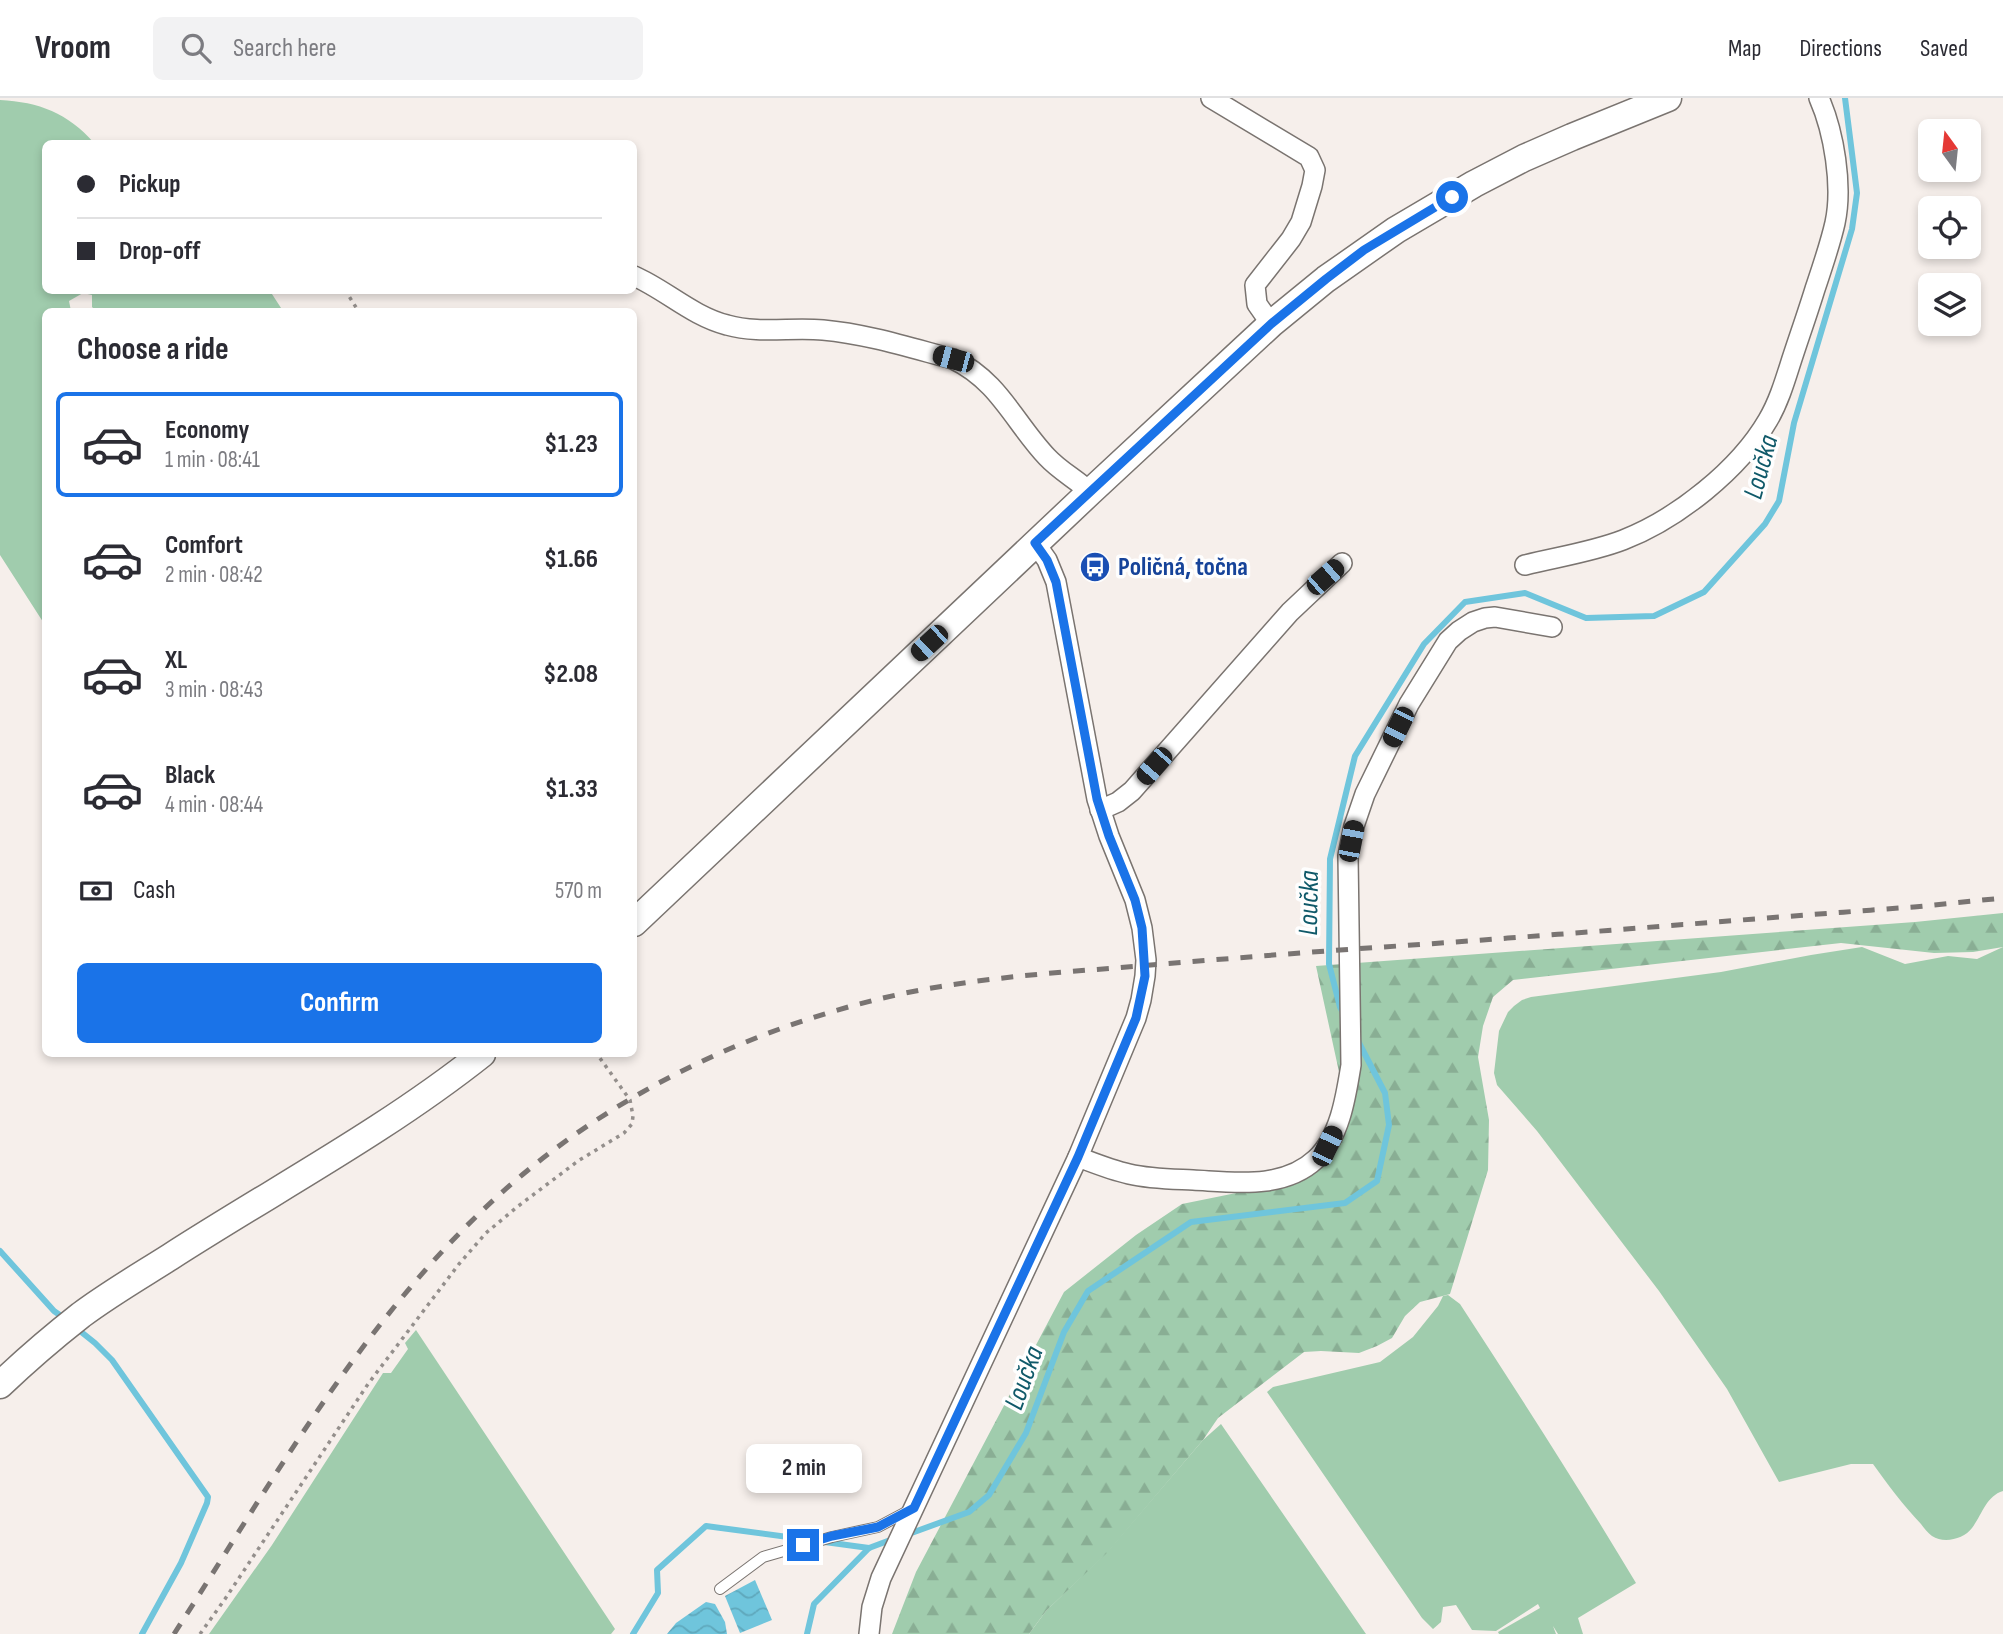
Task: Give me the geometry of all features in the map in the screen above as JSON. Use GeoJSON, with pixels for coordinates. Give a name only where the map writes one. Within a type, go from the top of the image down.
{"type":"FeatureCollection","features":[{"type":"Feature","properties":{"kind":"main road"},"geometry":{"type":"LineString","coordinates":[[637,920],[1035,543],[1271,324],[1326,279],[1364,250],[1474,184],[1531,155],[1668,98]]}},
{"type":"Feature","properties":{"kind":"main road"},"geometry":{"type":"LineString","coordinates":[[0,1385],[54,1337],[100,1302],[371,1132],[478,1057]]}},
{"type":"Feature","properties":{"kind":"street"},"geometry":{"type":"LineString","coordinates":[[1211,98],[1309,157],[1315,170],[1301,222],[1255,285],[1256,304],[1271,324]]}},
{"type":"Feature","properties":{"kind":"street"},"geometry":{"type":"LineString","coordinates":[[1525,565],[1623,540],[1663,519],[1692,500],[1724,473],[1744,453],[1769,418],[1779,398],[1835,223],[1838,200],[1835,159],[1819,98]]}},
{"type":"Feature","properties":{"kind":"street"},"geometry":{"type":"LineString","coordinates":[[637,278],[666,292],[689,309],[725,325],[765,331],[840,331],[953,359],[968,366],[982,376],[1045,455],[1090,492]]}},
{"type":"Feature","properties":{"kind":"street"},"geometry":{"type":"LineString","coordinates":[[869,1634],[872,1608],[881,1578],[1078,1157],[1136,1018],[1145,976],[1144,942],[1139,913],[1100,810],[1056,582],[1047,560],[1035,543]]}},
{"type":"Feature","properties":{"kind":"street"},"geometry":{"type":"LineString","coordinates":[[1100,810],[1132,792],[1283,620],[1342,563]]}},
{"type":"Feature","properties":{"kind":"street"},"geometry":{"type":"LineString","coordinates":[[1078,1157],[1117,1171],[1152,1178],[1256,1182],[1293,1174],[1318,1158],[1335,1129],[1347,1091],[1351,1065],[1348,856],[1354,826],[1365,794],[1421,684],[1448,641],[1459,631],[1473,622],[1495,617],[1552,627]]}},
{"type":"Feature","properties":{"kind":"lane"},"geometry":{"type":"LineString","coordinates":[[720,1589],[763,1557],[910,1516]]}},
{"type":"Feature","properties":{"kind":"path"},"geometry":{"type":"LineString","coordinates":[[200,1634],[368,1384],[486,1233],[578,1161],[624,1133],[632,1124],[630,1100],[599,1057]]}},
{"type":"Feature","properties":{"kind":"green space"},"geometry":{"type":"Polygon","coordinates":[[[0,100],[27,103],[52,111],[74,124],[91,140],[42,140],[42,294],[81,294],[69,301],[70,308],[42,308],[42,620],[0,555],[0,100]]]}},
{"type":"Feature","properties":{"kind":"green space"},"geometry":{"type":"Polygon","coordinates":[[[88,294],[272,294],[281,308],[93,308],[92,295],[88,294]]]}},
{"type":"Feature","properties":{"kind":"green space"},"geometry":{"type":"Polygon","coordinates":[[[2003,913],[2003,947],[1973,952],[1934,953],[1841,943],[1513,980],[1493,997],[1483,1026],[1478,1057],[1489,1120],[1488,1170],[1450,1294],[1420,1302],[1405,1316],[1392,1338],[1377,1346],[1359,1353],[1304,1352],[1218,1418],[1203,1440],[1108,1552],[1046,1611],[1029,1634],[892,1634],[916,1572],[1064,1292],[1136,1235],[1182,1204],[1299,1177],[1346,1104],[1316,966],[1915,922],[2003,913]]]}},
{"type":"Feature","properties":{"kind":"green space"},"geometry":{"type":"Polygon","coordinates":[[[1862,947],[1905,964],[1948,956],[1977,959],[2003,947],[2003,1491],[1988,1501],[1968,1532],[1954,1539],[1942,1540],[1932,1536],[1873,1464],[1851,1464],[1779,1482],[1727,1389],[1659,1291],[1537,1131],[1497,1085],[1494,1073],[1499,1031],[1508,1012],[1522,1000],[1721,972],[1862,947]]]}},
{"type":"Feature","properties":{"kind":"green space"},"geometry":{"type":"Polygon","coordinates":[[[1448,1295],[1460,1304],[1636,1583],[1578,1618],[1583,1634],[1558,1634],[1553,1626],[1556,1634],[1499,1634],[1498,1632],[1540,1608],[1538,1604],[1496,1631],[1472,1630],[1456,1605],[1443,1607],[1441,1622],[1433,1629],[1422,1618],[1267,1392],[1273,1387],[1380,1362],[1413,1337],[1443,1296],[1448,1295]]]}},
{"type":"Feature","properties":{"kind":"green space"},"geometry":{"type":"Polygon","coordinates":[[[416,1330],[615,1629],[611,1634],[209,1634],[272,1545],[383,1373],[391,1373],[408,1349],[405,1343],[416,1330]]]}},
{"type":"Feature","properties":{"kind":"green space"},"geometry":{"type":"Polygon","coordinates":[[[1221,1424],[1366,1634],[1029,1634],[1046,1611],[1108,1551],[1203,1440],[1221,1424]]]}},
{"type":"Feature","properties":{"kind":"water"},"geometry":{"type":"Polygon","coordinates":[[[755,1580],[772,1620],[740,1633],[725,1596],[755,1580]]]}},
{"type":"Feature","properties":{"kind":"water"},"geometry":{"type":"Polygon","coordinates":[[[706,1602],[715,1604],[725,1622],[727,1634],[667,1634],[676,1623],[706,1602]]]}},
{"type":"Feature","properties":{"kind":"waterway","name":"Loučka"},"geometry":{"type":"LineString","coordinates":[[1345,1016],[1340,1007],[1329,964],[1330,859],[1355,756],[1424,644],[1465,602],[1525,593],[1586,618],[1654,616],[1704,592],[1765,524],[1779,501],[1794,423],[1852,229],[1857,193],[1845,98]]}},
{"type":"Feature","properties":{"kind":"waterway","name":"Loučka"},"geometry":{"type":"LineString","coordinates":[[906,1535],[969,1512],[989,1495],[1026,1433],[1064,1332],[1088,1291],[1191,1222],[1345,1203],[1377,1181],[1389,1125],[1385,1093],[1358,1041]]}},
{"type":"Feature","properties":{"kind":"waterway"},"geometry":{"type":"LineString","coordinates":[[0,1251],[54,1311],[64,1318]]}},
{"type":"Feature","properties":{"kind":"waterway"},"geometry":{"type":"LineString","coordinates":[[75,1327],[112,1360],[208,1497],[181,1563],[142,1634]]}},
{"type":"Feature","properties":{"kind":"waterway"},"geometry":{"type":"LineString","coordinates":[[633,1634],[658,1593],[657,1570],[706,1526],[869,1548]]}},
{"type":"Feature","properties":{"kind":"waterway","name":"Loučka"},"geometry":{"type":"LineString","coordinates":[[807,1634],[814,1604],[869,1548],[893,1539]]}},
{"type":"Feature","properties":{"kind":"railway"},"geometry":{"type":"LineString","coordinates":[[174,1634],[331,1391],[419,1277],[469,1224],[522,1175],[604,1115],[647,1089],[739,1045],[834,1011],[883,998],[998,978],[2003,898]]}},
{"type":"Feature","properties":{"kind":"place","name":"Poličná, točna"},"geometry":{"type":"Point","coordinates":[1095,567]}},
{"type":"Feature","properties":{"kind":"route"},"geometry":{"type":"LineString","coordinates":[[803,1545],[878,1527],[914,1508],[1087,1137],[1141,1000],[1146,960],[1139,913],[1097,799],[1056,582],[1047,560],[1035,543],[1271,324],[1364,250],[1452,197]]}}]}
